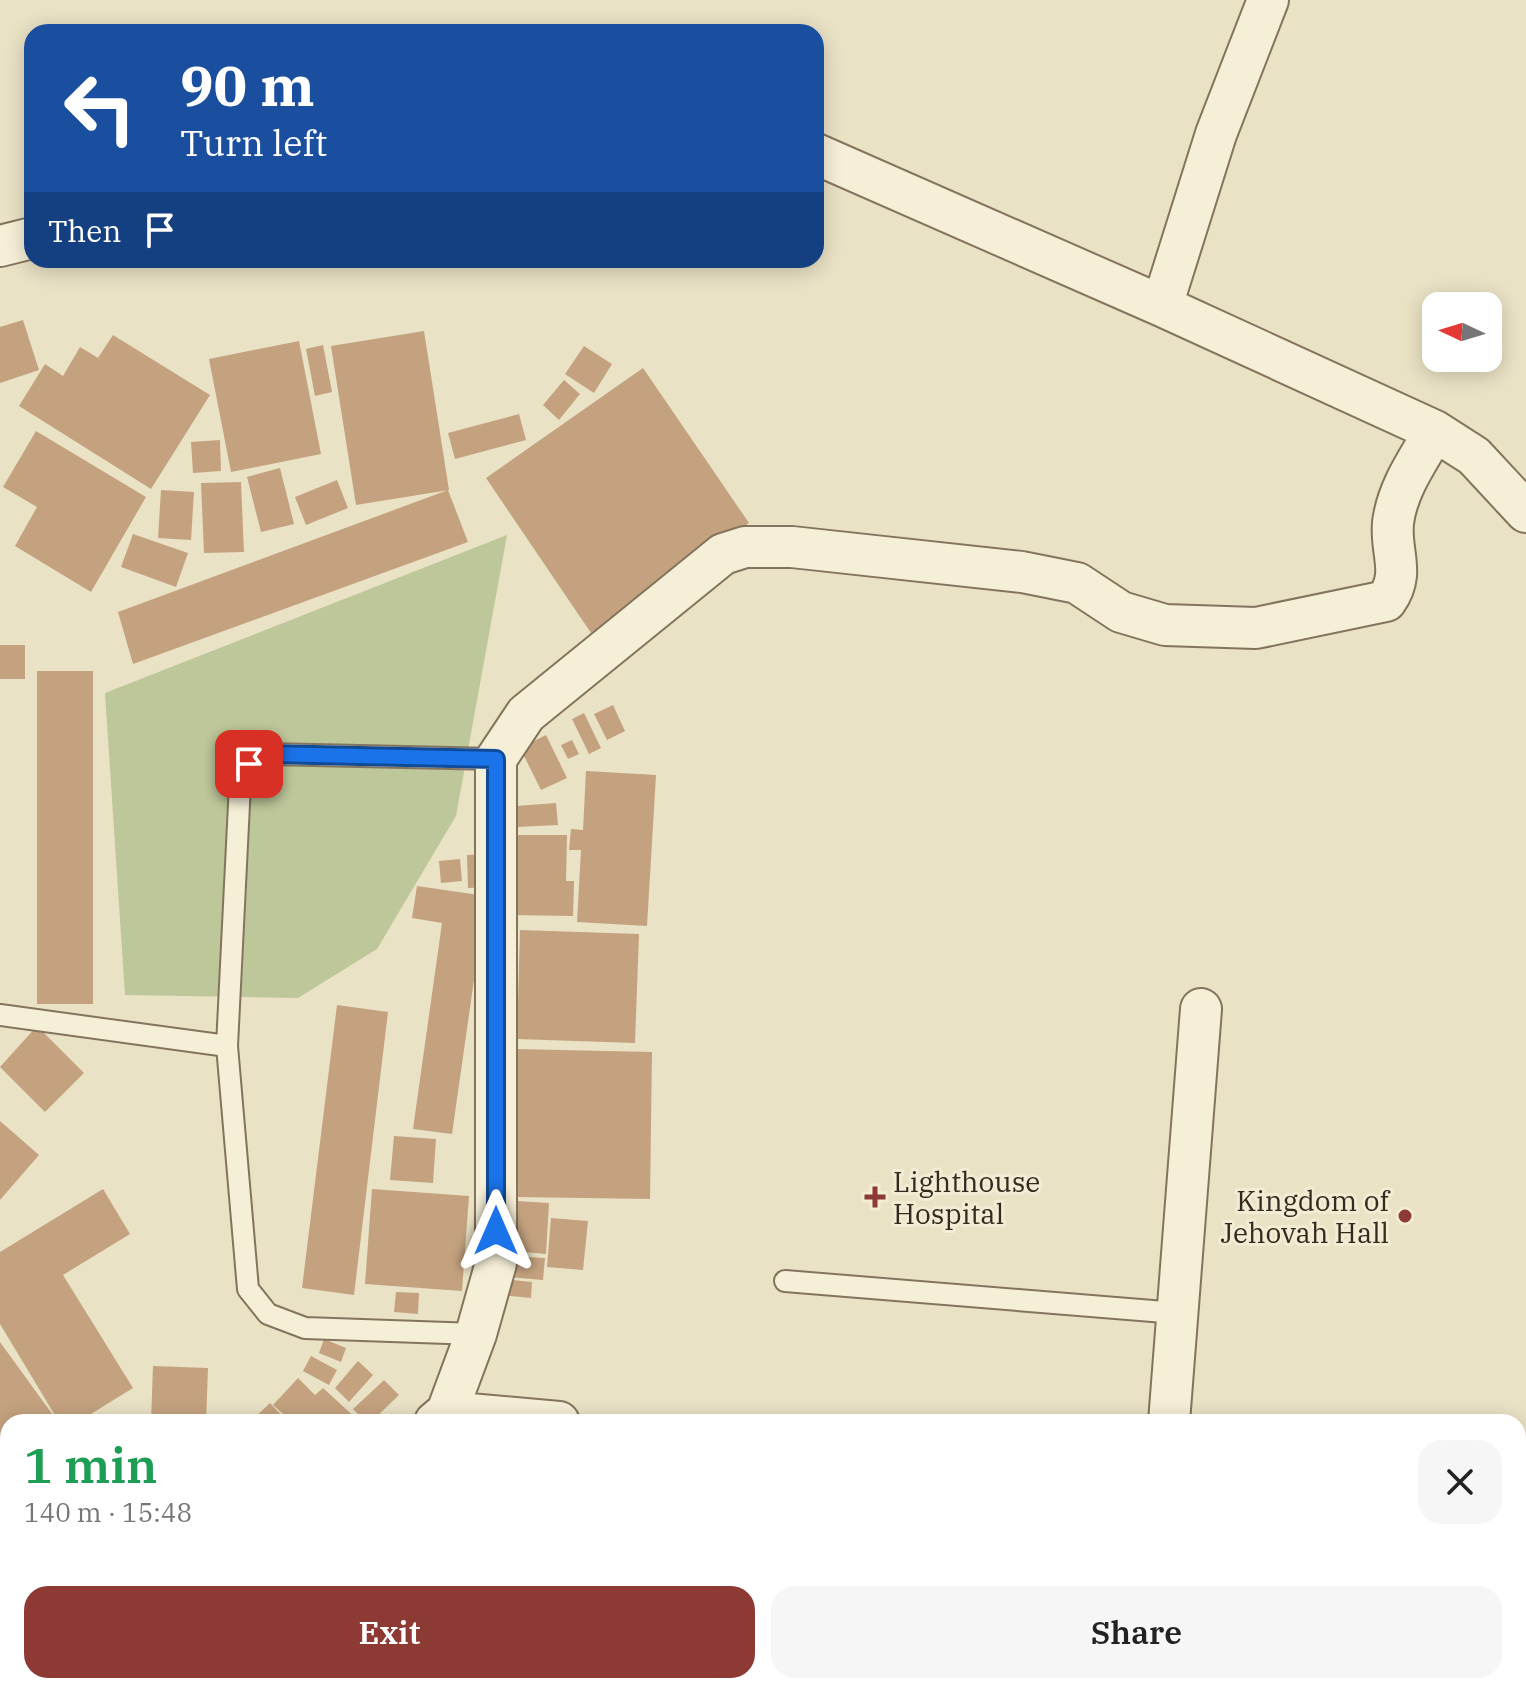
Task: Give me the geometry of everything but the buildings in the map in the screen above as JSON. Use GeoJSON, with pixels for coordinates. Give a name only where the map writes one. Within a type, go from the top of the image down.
{"type":"FeatureCollection","features":[{"type":"Feature","properties":{"kind":"street"},"geometry":{"type":"LineString","coordinates":[[1162,306],[1216,134],[1268,0]]}},
{"type":"Feature","properties":{"kind":"street"},"geometry":{"type":"LineString","coordinates":[[824,158],[1162,306],[1435,431],[1474,456],[1526,512]]}},
{"type":"Feature","properties":{"kind":"street"},"geometry":{"type":"LineString","coordinates":[[0,246],[24,240]]}},
{"type":"Feature","properties":{"kind":"street"},"geometry":{"type":"LineString","coordinates":[[442,1414],[476,1334],[496,1263],[496,759],[526,714],[723,554],[745,547],[792,547],[1022,572],[1077,583],[1121,612],[1165,625],[1256,628],[1386,601],[1395,588],[1397,576],[1393,524],[1400,493],[1435,431]]}},
{"type":"Feature","properties":{"kind":"street"},"geometry":{"type":"LineString","coordinates":[[1170,1414],[1201,1009]]}},
{"type":"Feature","properties":{"kind":"lane"},"geometry":{"type":"LineString","coordinates":[[476,1334],[305,1328],[268,1314],[248,1289],[227,1046],[240,784],[249,764],[268,754],[496,759]]}},
{"type":"Feature","properties":{"kind":"lane"},"geometry":{"type":"LineString","coordinates":[[0,1015],[227,1046]]}},
{"type":"Feature","properties":{"kind":"lane"},"geometry":{"type":"LineString","coordinates":[[785,1281],[1177,1313]]}},
{"type":"Feature","properties":{"kind":"green space"},"geometry":{"type":"Polygon","coordinates":[[[507,535],[456,816],[377,949],[298,998],[125,995],[105,693],[507,535]]]}},
{"type":"Feature","properties":{"kind":"place","name":"Lighthouse Hospital"},"geometry":{"type":"Point","coordinates":[875,1197]}},
{"type":"Feature","properties":{"kind":"place","name":"Kingdom of Jehovah Hall"},"geometry":{"type":"Point","coordinates":[1405,1216]}},
{"type":"Feature","properties":{"kind":"route"},"geometry":{"type":"LineString","coordinates":[[249,764],[268,754],[496,759],[496,1231]]}}]}
